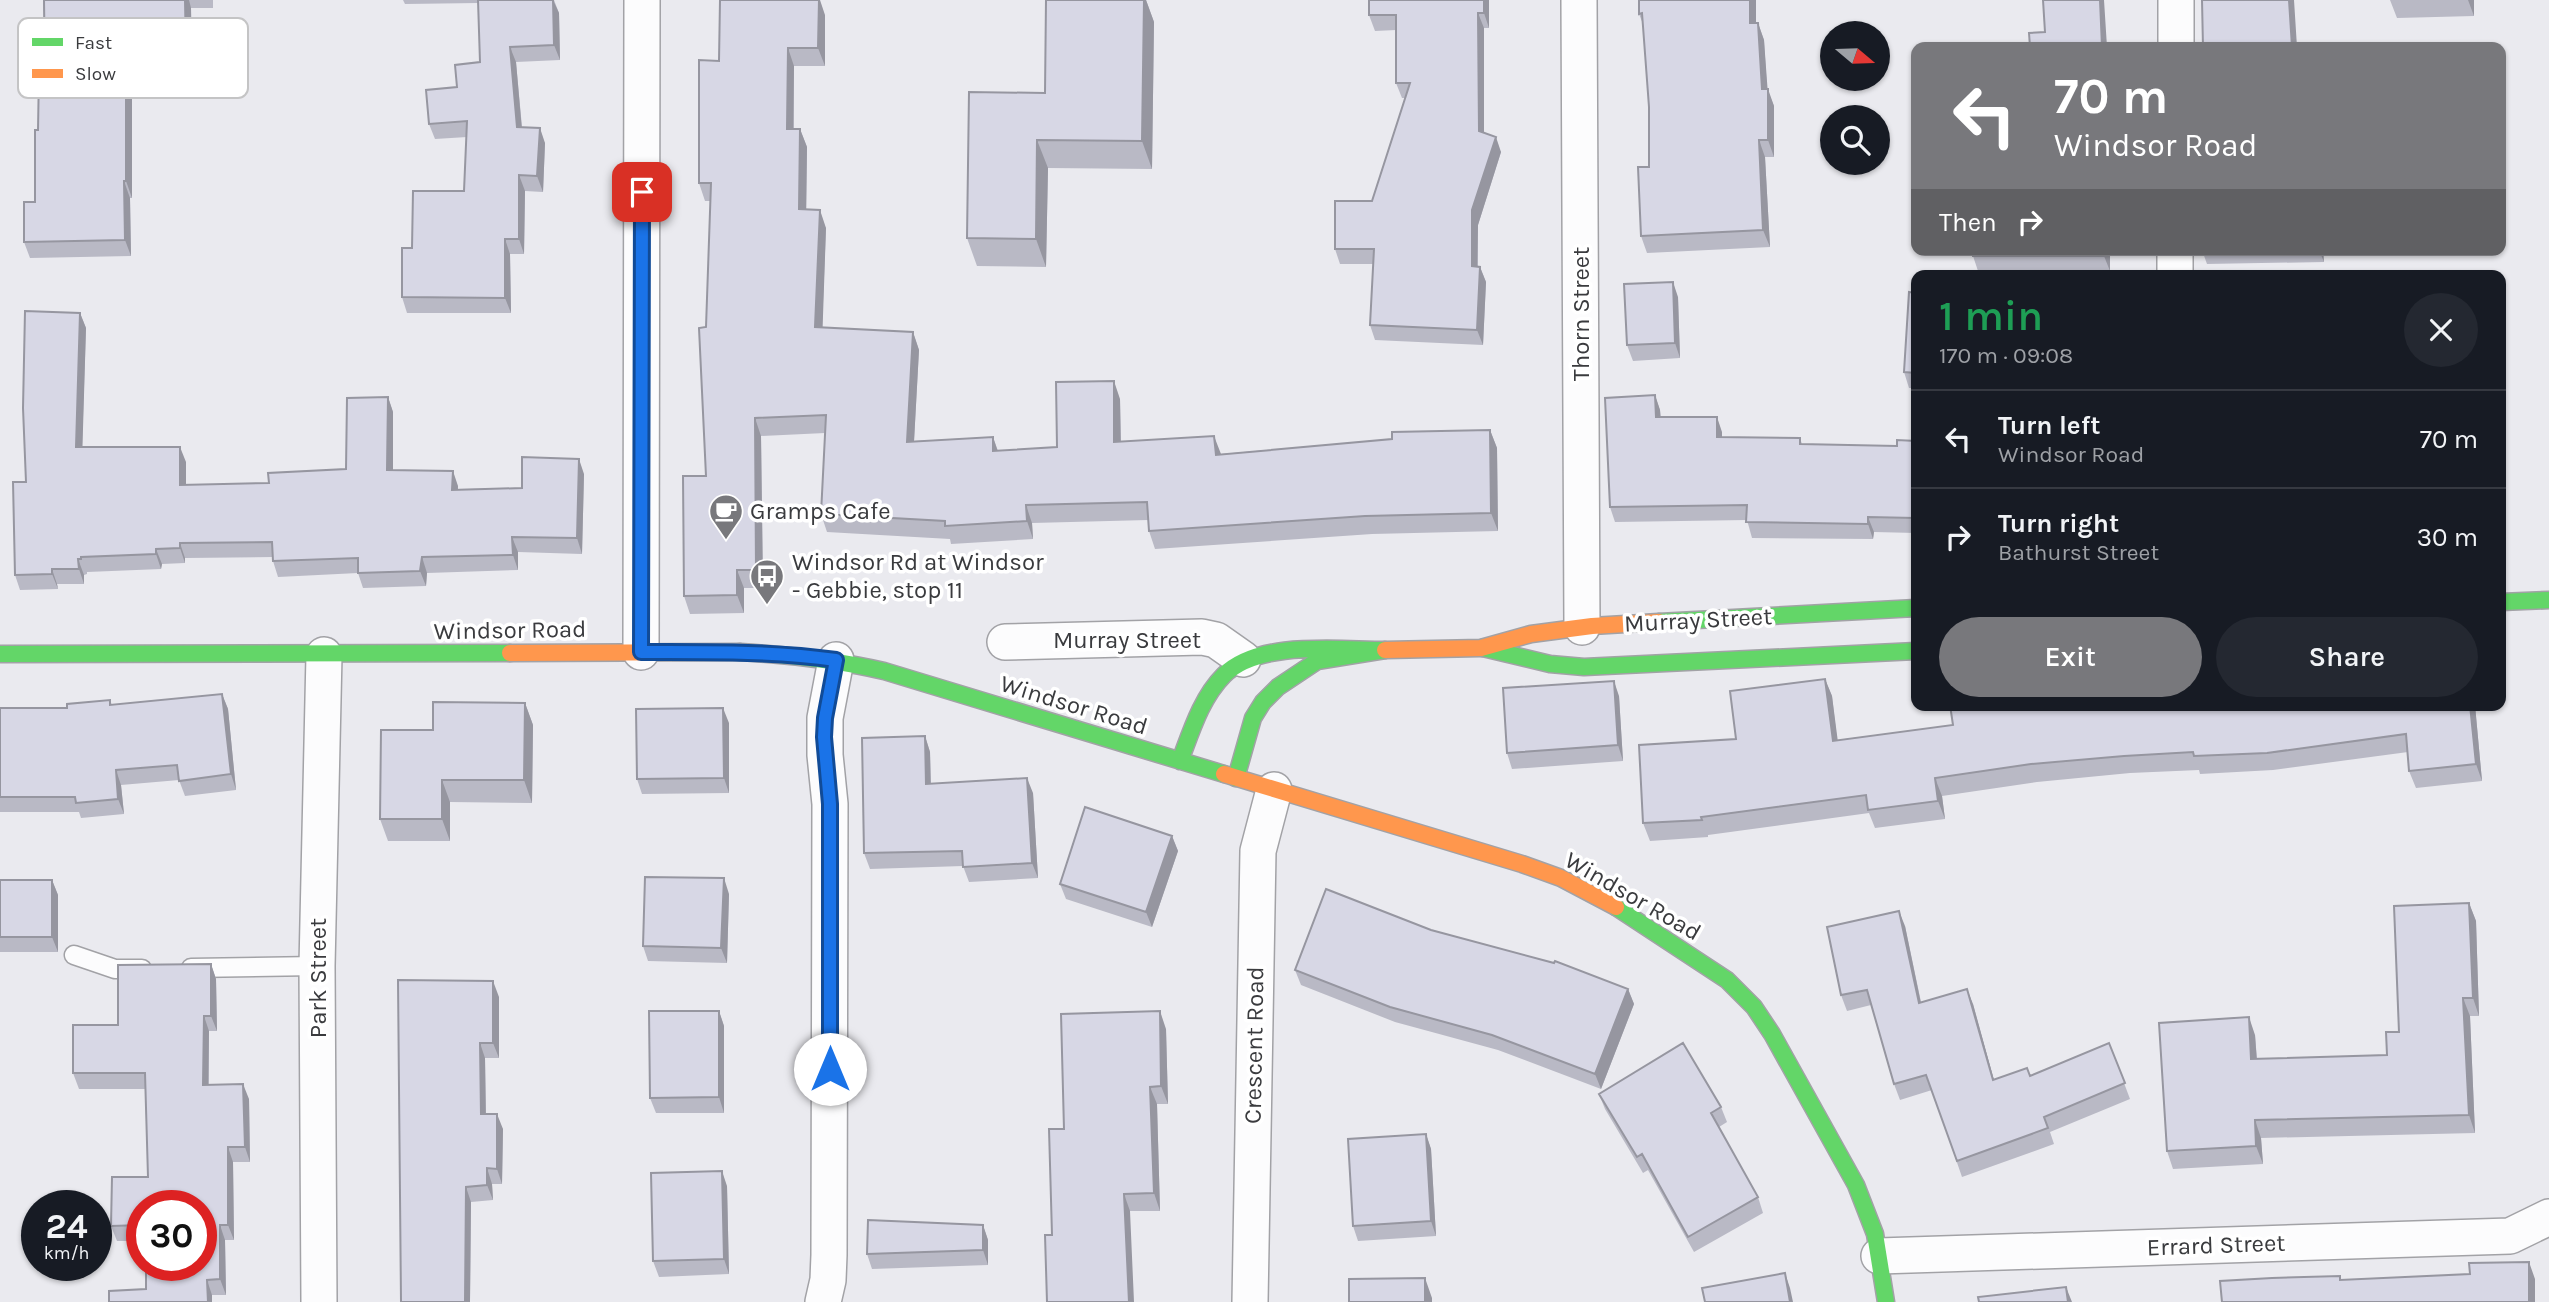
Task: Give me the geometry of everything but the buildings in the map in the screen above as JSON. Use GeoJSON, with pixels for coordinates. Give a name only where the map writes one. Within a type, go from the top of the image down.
{"type":"FeatureCollection","features":[{"type":"Feature","properties":{"kind":"main road"},"geometry":{"type":"LineString","coordinates":[[2506,603],[2549,607]]}},
{"type":"Feature","properties":{"kind":"main road","name":"Murray Street"},"geometry":{"type":"LineString","coordinates":[[1180,761],[1194,724],[1211,691],[1223,675],[1243,659],[1263,652],[1482,648],[1550,664],[1583,647],[1911,609]]}},
{"type":"Feature","properties":{"kind":"main road","name":"Murray Street"},"geometry":{"type":"LineString","coordinates":[[1482,648],[1531,634],[1583,647],[1911,652]]}},
{"type":"Feature","properties":{"kind":"main road","name":"Murray Street"},"geometry":{"type":"LineString","coordinates":[[1236,778],[1253,718],[1263,702],[1278,687],[1302,668],[1317,661],[1385,650]]}},
{"type":"Feature","properties":{"kind":"main road","name":"Windsor Road"},"geometry":{"type":"LineString","coordinates":[[0,654],[739,652],[836,660],[897,675],[1522,864],[1561,878],[1608,902],[1727,980],[1765,1022],[1848,1169],[1870,1218],[1886,1302]]}},
{"type":"Feature","properties":{"kind":"street"},"geometry":{"type":"LineString","coordinates":[[641,652],[642,0]]}},
{"type":"Feature","properties":{"kind":"street","name":"Thorn Street"},"geometry":{"type":"LineString","coordinates":[[1579,0],[1583,647]]}},
{"type":"Feature","properties":{"kind":"street"},"geometry":{"type":"LineString","coordinates":[[2176,0],[2176,42]]}},
{"type":"Feature","properties":{"kind":"street","name":"Murray Street"},"geometry":{"type":"LineString","coordinates":[[1005,642],[1195,637],[1216,640],[1243,659]]}},
{"type":"Feature","properties":{"kind":"street","name":"Park Street"},"geometry":{"type":"LineString","coordinates":[[319,1302],[317,966],[324,655]]}},
{"type":"Feature","properties":{"kind":"street"},"geometry":{"type":"LineString","coordinates":[[823,1302],[828,1280],[830,804],[824,737],[836,660]]}},
{"type":"Feature","properties":{"kind":"street","name":"Crescent Road"},"geometry":{"type":"LineString","coordinates":[[1250,1302],[1258,851],[1273,790]]}},
{"type":"Feature","properties":{"kind":"street","name":"Errard Street"},"geometry":{"type":"LineString","coordinates":[[1879,1256],[2510,1236],[2549,1217]]}},
{"type":"Feature","properties":{"kind":"lane"},"geometry":{"type":"LineString","coordinates":[[74,956],[116,969],[317,966]]}},
{"type":"Feature","properties":{"kind":"traffic: fast"},"geometry":{"type":"LineString","coordinates":[[2506,602],[2549,600]]}},
{"type":"Feature","properties":{"kind":"traffic: fast"},"geometry":{"type":"LineString","coordinates":[[1659,622],[1911,608]]}},
{"type":"Feature","properties":{"kind":"traffic: fast"},"geometry":{"type":"LineString","coordinates":[[1483,648],[1550,664],[1584,667],[1911,651]]}},
{"type":"Feature","properties":{"kind":"traffic: fast"},"geometry":{"type":"LineString","coordinates":[[1180,761],[1209,694],[1224,675],[1239,664],[1257,656],[1300,649],[1385,650],[1317,661],[1278,687],[1263,702],[1253,718],[1236,778]]}},
{"type":"Feature","properties":{"kind":"traffic: fast"},"geometry":{"type":"LineString","coordinates":[[740,652],[812,659],[884,671],[1224,774]]}},
{"type":"Feature","properties":{"kind":"traffic: fast"},"geometry":{"type":"LineString","coordinates":[[0,654],[510,653]]}},
{"type":"Feature","properties":{"kind":"traffic: fast"},"geometry":{"type":"LineString","coordinates":[[1616,907],[1727,980],[1754,1007],[1772,1034],[1856,1185],[1875,1234],[1886,1302]]}},
{"type":"Feature","properties":{"kind":"traffic: slow"},"geometry":{"type":"LineString","coordinates":[[1385,650],[1481,648],[1531,634],[1592,626],[1659,622]]}},
{"type":"Feature","properties":{"kind":"traffic: slow"},"geometry":{"type":"LineString","coordinates":[[510,653],[740,652]]}},
{"type":"Feature","properties":{"kind":"traffic: slow"},"geometry":{"type":"LineString","coordinates":[[1224,774],[1522,864],[1561,878],[1616,907]]}},
{"type":"Feature","properties":{"kind":"place","name":"Gramps Cafe"},"geometry":{"type":"Point","coordinates":[726,541]}},
{"type":"Feature","properties":{"kind":"place","name":"Windsor Rd at Windsor - Gebbie, stop 11"},"geometry":{"type":"Point","coordinates":[767,606]}},
{"type":"Feature","properties":{"kind":"route"},"geometry":{"type":"LineString","coordinates":[[642,192],[641,652],[739,652],[836,660],[824,737],[830,804],[830,1069]]}}]}
